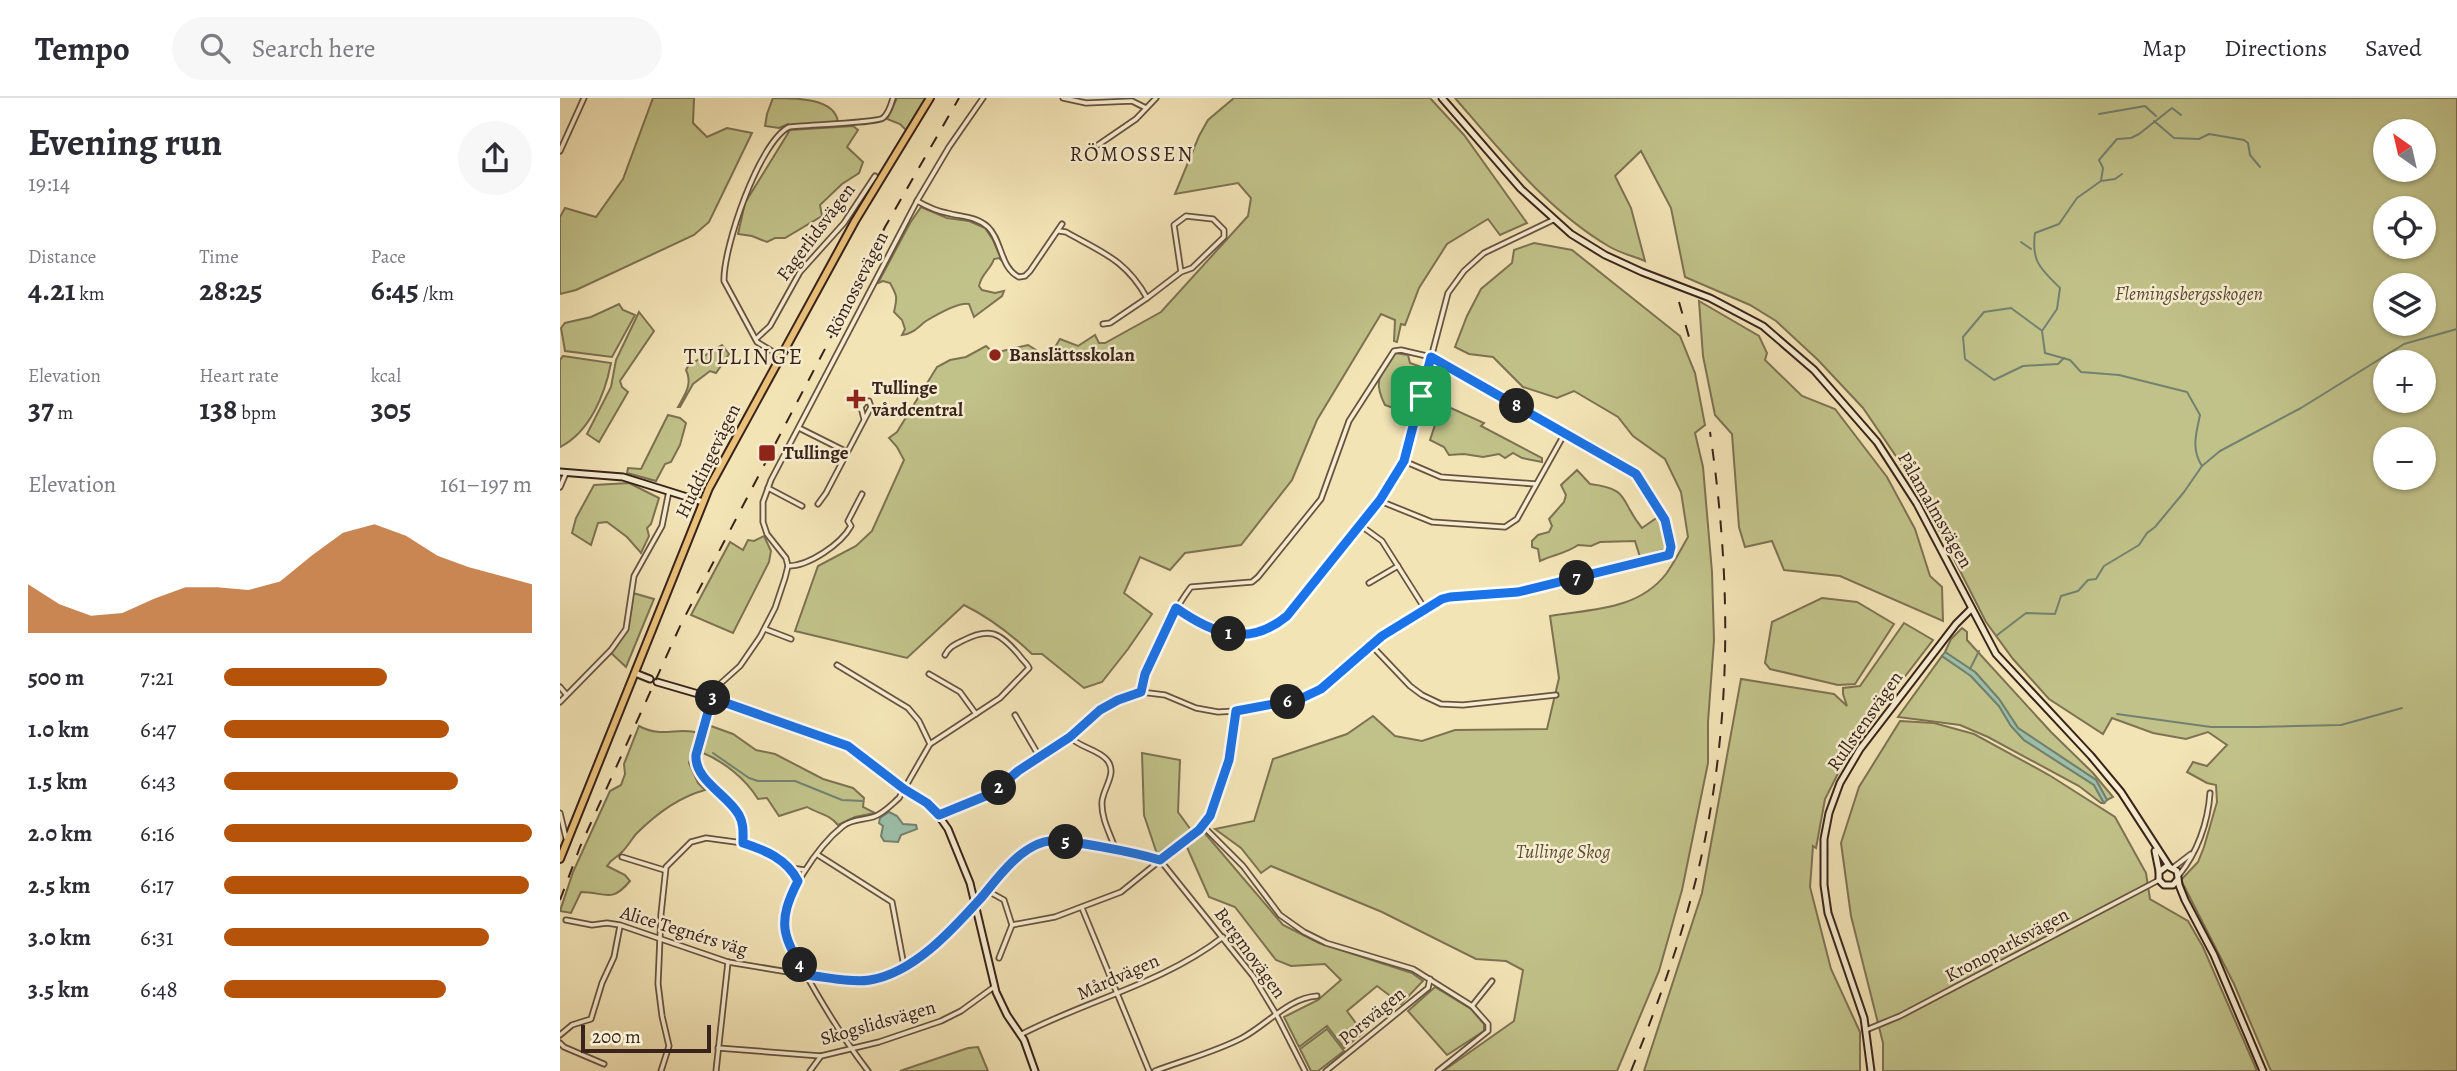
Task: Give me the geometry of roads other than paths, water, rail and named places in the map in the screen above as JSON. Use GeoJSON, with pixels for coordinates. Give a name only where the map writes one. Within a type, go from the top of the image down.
{"type":"FeatureCollection","features":[{"type":"Feature","properties":{"kind":"main road","name":"Huddingevägen"},"geometry":{"type":"LineString","coordinates":[[560,859],[677,573],[703,502],[730,447],[855,221],[930,98]]}},
{"type":"Feature","properties":{"kind":"street"},"geometry":{"type":"LineString","coordinates":[[560,151],[584,98]]}},
{"type":"Feature","properties":{"kind":"street"},"geometry":{"type":"LineString","coordinates":[[780,356],[763,347],[756,339],[726,288],[723,275],[742,199],[773,142],[783,130],[789,127],[838,122],[875,122],[887,115],[893,98]]}},
{"type":"Feature","properties":{"kind":"street","name":"Römossevägen"},"geometry":{"type":"LineString","coordinates":[[788,566],[783,553],[767,534],[763,522],[763,502],[768,488],[916,201],[984,98]]}},
{"type":"Feature","properties":{"kind":"street"},"geometry":{"type":"LineString","coordinates":[[1063,98],[1086,103],[1132,101],[1146,108]]}},
{"type":"Feature","properties":{"kind":"street"},"geometry":{"type":"LineString","coordinates":[[1098,145],[1136,119],[1156,98]]}},
{"type":"Feature","properties":{"kind":"street","name":"Pålamalmsvägen"},"geometry":{"type":"LineString","coordinates":[[1442,98],[1521,189],[1553,220],[1605,255],[1710,298],[1763,326],[1814,370],[1877,442],[1917,504],[1996,654],[2114,783],[2171,867]]}},
{"type":"Feature","properties":{"kind":"street","name":"Fagerlidsvägen"},"geometry":{"type":"LineString","coordinates":[[756,339],[770,326],[802,269],[844,223],[875,176]]}},
{"type":"Feature","properties":{"kind":"street"},"geometry":{"type":"LineString","coordinates":[[916,201],[931,209],[975,219],[987,226],[994,235],[1008,268],[1019,277],[1030,271],[1062,224]]}},
{"type":"Feature","properties":{"kind":"street"},"geometry":{"type":"LineString","coordinates":[[1103,324],[1110,323],[1181,272],[1192,268],[1224,237],[1224,230],[1213,219],[1186,216],[1174,225],[1181,272]]}},
{"type":"Feature","properties":{"kind":"street"},"geometry":{"type":"LineString","coordinates":[[1176,608],[1206,628],[1239,635],[1266,629],[1287,616],[1380,500],[1404,461],[1448,293],[1464,271],[1484,253],[1553,220]]}},
{"type":"Feature","properties":{"kind":"street"},"geometry":{"type":"LineString","coordinates":[[1059,231],[1066,232],[1121,264],[1137,280],[1147,298]]}},
{"type":"Feature","properties":{"kind":"street"},"geometry":{"type":"LineString","coordinates":[[939,815],[993,793],[1039,756],[1070,737],[1100,710],[1118,700],[1141,692],[1165,695],[1196,708],[1218,712],[1236,711],[1309,696],[1330,683],[1382,636],[1450,597],[1518,592],[1667,557],[1671,553],[1665,520],[1636,474],[1431,357],[1401,350],[1391,353],[1349,421],[1321,499],[1252,582],[1191,587],[1176,608],[1145,674],[1141,692]]}},
{"type":"Feature","properties":{"kind":"street"},"geometry":{"type":"LineString","coordinates":[[818,504],[863,419]]}},
{"type":"Feature","properties":{"kind":"street"},"geometry":{"type":"LineString","coordinates":[[798,428],[847,452]]}},
{"type":"Feature","properties":{"kind":"street"},"geometry":{"type":"LineString","coordinates":[[1380,500],[1432,522],[1505,527],[1517,519],[1565,433]]}},
{"type":"Feature","properties":{"kind":"street"},"geometry":{"type":"LineString","coordinates":[[1404,461],[1441,477],[1536,484]]}},
{"type":"Feature","properties":{"kind":"street"},"geometry":{"type":"LineString","coordinates":[[560,488],[563,472],[623,477],[703,502]]}},
{"type":"Feature","properties":{"kind":"street"},"geometry":{"type":"LineString","coordinates":[[768,488],[802,506]]}},
{"type":"Feature","properties":{"kind":"street"},"geometry":{"type":"LineString","coordinates":[[560,702],[611,650],[626,629],[634,576],[662,526],[669,491]]}},
{"type":"Feature","properties":{"kind":"street"},"geometry":{"type":"LineString","coordinates":[[743,843],[743,829],[738,813],[701,774],[696,764],[696,755],[712,698],[720,684],[740,666],[765,629],[775,608],[788,566],[801,565],[841,539],[851,526],[848,521],[862,494]]}},
{"type":"Feature","properties":{"kind":"street"},"geometry":{"type":"LineString","coordinates":[[1360,525],[1382,541],[1425,610]]}},
{"type":"Feature","properties":{"kind":"street"},"geometry":{"type":"LineString","coordinates":[[1369,583],[1398,566]]}},
{"type":"Feature","properties":{"kind":"street","name":"Rullstensvägen"},"geometry":{"type":"LineString","coordinates":[[1871,1071],[1867,1030],[1858,993],[1827,904],[1823,872],[1824,839],[1829,813],[1840,783],[1860,749],[1956,624],[1971,609]]}},
{"type":"Feature","properties":{"kind":"street"},"geometry":{"type":"LineString","coordinates":[[765,629],[791,639]]}},
{"type":"Feature","properties":{"kind":"street"},"geometry":{"type":"LineString","coordinates":[[868,1071],[850,1048],[806,975],[788,944],[783,926],[798,881],[844,825],[880,814],[899,798],[930,744],[1011,688],[1030,668],[1008,642],[992,634],[966,639],[951,646],[945,655]]}},
{"type":"Feature","properties":{"kind":"street"},"geometry":{"type":"LineString","coordinates":[[1372,645],[1410,686],[1441,704],[1463,705],[1556,695]]}},
{"type":"Feature","properties":{"kind":"street"},"geometry":{"type":"LineString","coordinates":[[837,665],[908,708],[919,721],[930,744]]}},
{"type":"Feature","properties":{"kind":"street"},"geometry":{"type":"LineString","coordinates":[[635,673],[838,741],[865,757],[904,789],[926,802],[939,815],[956,847],[975,903],[994,987],[1007,1016],[1028,1051],[1035,1071]]}},
{"type":"Feature","properties":{"kind":"street"},"geometry":{"type":"LineString","coordinates":[[929,674],[957,689],[965,696],[976,714]]}},
{"type":"Feature","properties":{"kind":"street"},"geometry":{"type":"LineString","coordinates":[[560,687],[566,694]]}},
{"type":"Feature","properties":{"kind":"street"},"geometry":{"type":"LineString","coordinates":[[1012,925],[1055,918],[1121,892],[1202,825],[1213,810],[1229,760],[1236,711]]}},
{"type":"Feature","properties":{"kind":"street"},"geometry":{"type":"LineString","coordinates":[[1015,715],[1039,756]]}},
{"type":"Feature","properties":{"kind":"street"},"geometry":{"type":"LineString","coordinates":[[1070,737],[1104,756],[1111,764],[1112,771],[1104,793],[1102,811],[1116,851]]}},
{"type":"Feature","properties":{"kind":"street"},"geometry":{"type":"LineString","coordinates":[[2169,886],[2174,884],[2194,850],[2208,811],[2210,793]]}},
{"type":"Feature","properties":{"kind":"street"},"geometry":{"type":"LineString","coordinates":[[560,813],[567,840]]}},
{"type":"Feature","properties":{"kind":"street"},"geometry":{"type":"LineString","coordinates":[[1202,825],[1243,866],[1280,915],[1304,932],[1326,943],[1400,963],[1472,1006],[1488,1024],[1489,1029],[1438,1071]]}},
{"type":"Feature","properties":{"kind":"street"},"geometry":{"type":"LineString","coordinates":[[662,1071],[669,1046],[659,999],[659,940],[665,870],[687,846],[698,839],[743,843],[763,849],[791,869],[798,881]]}},
{"type":"Feature","properties":{"kind":"street","name":"Alice Tegnérs väg"},"geometry":{"type":"LineString","coordinates":[[566,920],[592,925],[620,925],[727,962],[806,975],[871,980],[904,966],[932,949],[1008,866],[1039,843],[1063,841],[1160,860]]}},
{"type":"Feature","properties":{"kind":"street","name":"Pålamalmsvägen"},"geometry":{"type":"LineString","coordinates":[[2151,841],[2159,871]]}},
{"type":"Feature","properties":{"kind":"street"},"geometry":{"type":"LineString","coordinates":[[2185,900],[2159,880],[2159,871],[2183,862],[2194,850]]}},
{"type":"Feature","properties":{"kind":"street"},"geometry":{"type":"LineString","coordinates":[[818,855],[892,902],[904,966]]}},
{"type":"Feature","properties":{"kind":"street"},"geometry":{"type":"LineString","coordinates":[[622,857],[665,870]]}},
{"type":"Feature","properties":{"kind":"street","name":"Bergmovägen"},"geometry":{"type":"LineString","coordinates":[[1160,860],[1253,976],[1305,1071]]}},
{"type":"Feature","properties":{"kind":"street"},"geometry":{"type":"LineString","coordinates":[[2171,867],[2214,955],[2263,1071]]}},
{"type":"Feature","properties":{"kind":"street"},"geometry":{"type":"LineString","coordinates":[[791,869],[806,870]]}},
{"type":"Feature","properties":{"kind":"street","name":"Kronoparksvägen"},"geometry":{"type":"LineString","coordinates":[[1867,1030],[1900,1016],[2159,880]]}},
{"type":"Feature","properties":{"kind":"street"},"geometry":{"type":"LineString","coordinates":[[986,890],[1004,900],[1012,925],[999,958]]}},
{"type":"Feature","properties":{"kind":"street"},"geometry":{"type":"LineString","coordinates":[[1082,908],[1149,1071]]}},
{"type":"Feature","properties":{"kind":"street"},"geometry":{"type":"LineString","coordinates":[[560,1035],[572,1025],[591,1019],[602,983],[614,957],[620,925]]}},
{"type":"Feature","properties":{"kind":"street","name":"Mårdvägen"},"geometry":{"type":"LineString","coordinates":[[1020,1035],[1118,994],[1201,953],[1223,937]]}},
{"type":"Feature","properties":{"kind":"street"},"geometry":{"type":"LineString","coordinates":[[716,1071],[727,962]]}},
{"type":"Feature","properties":{"kind":"street","name":"Porsvägen"},"geometry":{"type":"LineString","coordinates":[[1326,1071],[1428,988],[1430,979]]}},
{"type":"Feature","properties":{"kind":"street"},"geometry":{"type":"LineString","coordinates":[[1472,1006],[1492,981]]}},
{"type":"Feature","properties":{"kind":"street","name":"Skogslidsvägen"},"geometry":{"type":"LineString","coordinates":[[719,1048],[821,1056],[878,1042],[941,1021],[961,1011],[994,987]]}},
{"type":"Feature","properties":{"kind":"street"},"geometry":{"type":"LineString","coordinates":[[1155,1071],[1245,1037],[1276,1014],[1308,996],[1317,996]]}},
{"type":"Feature","properties":{"kind":"street"},"geometry":{"type":"LineString","coordinates":[[560,1043],[588,1059],[604,1064]]}},
{"type":"Feature","properties":{"kind":"street"},"geometry":{"type":"LineString","coordinates":[[810,1071],[821,1056]]}},
{"type":"Feature","properties":{"kind":"waterway"},"geometry":{"type":"LineString","coordinates":[[2099,114],[2145,106],[2156,116]]}},
{"type":"Feature","properties":{"kind":"waterway"},"geometry":{"type":"LineString","coordinates":[[2181,115],[2172,108],[2139,134],[2131,138],[2117,139],[2099,160],[2103,168],[2101,181],[2077,198],[2059,224],[2035,233],[2034,243],[2039,264],[2060,288],[2057,309],[2042,331],[2045,353],[2070,360],[2081,372],[2119,375],[2187,392],[2200,415],[2195,447],[2202,466]]}},
{"type":"Feature","properties":{"kind":"waterway"},"geometry":{"type":"LineString","coordinates":[[2154,121],[2174,138],[2199,139],[2209,134],[2244,140],[2248,143],[2250,155],[2260,167]]}},
{"type":"Feature","properties":{"kind":"waterway"},"geometry":{"type":"LineString","coordinates":[[2101,181],[2115,179],[2122,174]]}},
{"type":"Feature","properties":{"kind":"waterway"},"geometry":{"type":"LineString","coordinates":[[2021,242],[2031,249]]}},
{"type":"Feature","properties":{"kind":"waterway"},"geometry":{"type":"LineString","coordinates":[[2041,330],[2011,308],[1984,312],[1963,337],[1965,359],[1994,380],[2023,366],[2058,364],[2064,358]]}},
{"type":"Feature","properties":{"kind":"waterway"},"geometry":{"type":"LineString","coordinates":[[1996,636],[2026,613],[2055,614],[2061,596],[2078,591],[2088,580],[2096,579],[2104,566],[2139,545],[2184,492],[2202,466],[2220,451],[2301,408],[2404,344],[2457,329]]}},
{"type":"Feature","properties":{"kind":"waterway"},"geometry":{"type":"LineString","coordinates":[[1970,669],[1979,651]]}},
{"type":"Feature","properties":{"kind":"waterway"},"geometry":{"type":"LineString","coordinates":[[2117,714],[2211,727],[2257,727],[2341,725],[2402,708]]}},
{"type":"Feature","properties":{"kind":"waterway"},"geometry":{"type":"LineString","coordinates":[[713,753],[749,778],[758,781],[795,781],[842,800],[863,801]]}},
{"type":"Feature","properties":{"kind":"railway"},"geometry":{"type":"LineString","coordinates":[[560,900],[580,847],[681,624],[827,345],[885,227],[959,98]]}},
{"type":"Feature","properties":{"kind":"railway"},"geometry":{"type":"LineString","coordinates":[[1679,302],[1689,337]]}},
{"type":"Feature","properties":{"kind":"railway"},"geometry":{"type":"LineString","coordinates":[[1631,1071],[1666,978],[1695,883],[1709,818],[1722,722],[1724,577],[1710,432]]}},
{"type":"Feature","properties":{"kind":"place","name":"Banslättsskolan"},"geometry":{"type":"Point","coordinates":[995,355]}},
{"type":"Feature","properties":{"kind":"place","name":"Tullinge vårdcentral"},"geometry":{"type":"Point","coordinates":[856,399]}},
{"type":"Feature","properties":{"kind":"place","name":"Tullinge"},"geometry":{"type":"Point","coordinates":[767,453]}},
{"type":"Feature","properties":{"kind":"district","name":"RÖMOSSEN"},"geometry":{"type":"Point","coordinates":[1132,154]}},
{"type":"Feature","properties":{"kind":"district","name":"TULLINGE"},"geometry":{"type":"Point","coordinates":[744,356]}},
{"type":"Feature","properties":{"kind":"park label","name":"Flemingsbergsskogen"},"geometry":{"type":"Point","coordinates":[2189,294]}},
{"type":"Feature","properties":{"kind":"park label","name":"Tullinge Skog"},"geometry":{"type":"Point","coordinates":[1563,852]}}]}
